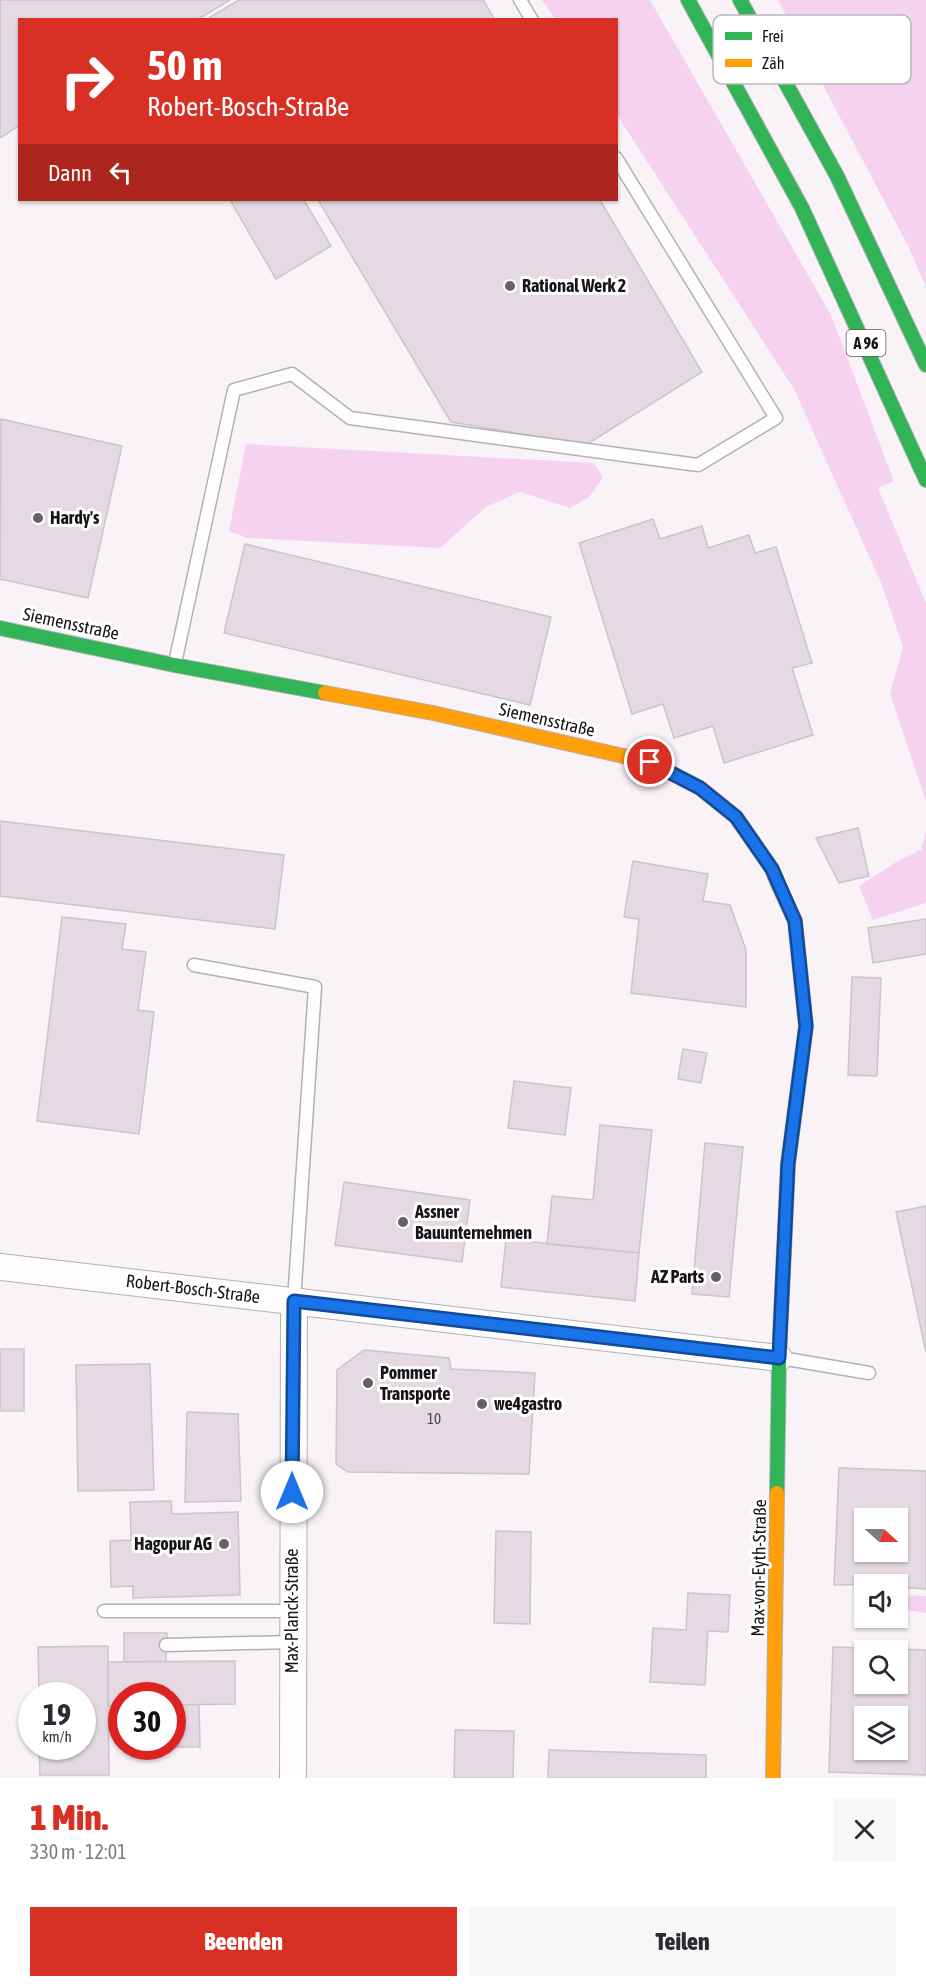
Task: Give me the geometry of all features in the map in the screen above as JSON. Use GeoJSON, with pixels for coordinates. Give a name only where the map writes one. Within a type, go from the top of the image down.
{"type":"FeatureCollection","features":[{"type":"Feature","properties":{"kind":"main road","name":"A 96"},"geometry":{"type":"LineString","coordinates":[[688,0],[713,46]]}},
{"type":"Feature","properties":{"kind":"main road","name":"A 96"},"geometry":{"type":"LineString","coordinates":[[740,0],[748,15]]}},
{"type":"Feature","properties":{"kind":"main road","name":"A 96"},"geometry":{"type":"LineString","coordinates":[[734,84],[802,208],[856,322],[926,480]]}},
{"type":"Feature","properties":{"kind":"main road","name":"A 96"},"geometry":{"type":"LineString","coordinates":[[786,84],[837,176],[926,365]]}},
{"type":"Feature","properties":{"kind":"main road","name":"Siemensstraße"},"geometry":{"type":"LineString","coordinates":[[0,628],[174,665],[433,713],[650,762],[700,788],[736,817],[772,869],[795,921],[806,1026],[788,1164],[779,1358]]}},
{"type":"Feature","properties":{"kind":"main road","name":"Max-von-Eyth-Straße"},"geometry":{"type":"LineString","coordinates":[[773,1778],[779,1358]]}},
{"type":"Feature","properties":{"kind":"street","name":"Robert-Bosch-Straße"},"geometry":{"type":"LineString","coordinates":[[0,1267],[779,1358]]}},
{"type":"Feature","properties":{"kind":"street","name":"Max-Planck-Straße"},"geometry":{"type":"LineString","coordinates":[[293,1778],[294,1301]]}},
{"type":"Feature","properties":{"kind":"lane"},"geometry":{"type":"LineString","coordinates":[[520,0],[531,18]]}},
{"type":"Feature","properties":{"kind":"lane"},"geometry":{"type":"LineString","coordinates":[[174,665],[234,390],[292,374],[350,418],[698,465],[776,418],[618,161]]}},
{"type":"Feature","properties":{"kind":"lane"},"geometry":{"type":"LineString","coordinates":[[194,965],[315,987],[294,1301]]}},
{"type":"Feature","properties":{"kind":"lane"},"geometry":{"type":"LineString","coordinates":[[779,1358],[868,1373]]}},
{"type":"Feature","properties":{"kind":"lane"},"geometry":{"type":"LineString","coordinates":[[104,1611],[292,1611]]}},
{"type":"Feature","properties":{"kind":"lane"},"geometry":{"type":"LineString","coordinates":[[166,1645],[292,1642]]}},
{"type":"Feature","properties":{"kind":"shaded area"},"geometry":{"type":"Polygon","coordinates":[[[542,0],[650,0],[831,315],[894,481],[878,488],[926,603],[926,801],[890,694],[903,647],[882,585],[794,389],[618,117],[618,18],[554,18],[542,0]]]}},
{"type":"Feature","properties":{"kind":"shaded area"},"geometry":{"type":"Polygon","coordinates":[[[778,0],[926,0],[926,287],[908,246],[822,84],[911,84],[911,15],[786,15],[778,0]]]}},
{"type":"Feature","properties":{"kind":"shaded area"},"geometry":{"type":"Polygon","coordinates":[[[246,444],[594,463],[603,478],[589,497],[570,508],[520,492],[486,507],[440,548],[247,538],[229,531],[246,444]]]}},
{"type":"Feature","properties":{"kind":"shaded area"},"geometry":{"type":"Polygon","coordinates":[[[926,831],[926,903],[873,920],[859,886],[896,862],[921,850],[926,831]]]}},
{"type":"Feature","properties":{"kind":"shaded area"},"geometry":{"type":"Polygon","coordinates":[[[908,1595],[926,1596],[926,1613],[908,1610],[908,1595]]]}},
{"type":"Feature","properties":{"kind":"building"},"geometry":{"type":"Polygon","coordinates":[[[0,0],[230,0],[200,18],[18,18],[18,126],[0,138],[0,0]]]}},
{"type":"Feature","properties":{"kind":"building"},"geometry":{"type":"Polygon","coordinates":[[[239,0],[483,0],[494,18],[211,18],[239,0]]]}},
{"type":"Feature","properties":{"kind":"building"},"geometry":{"type":"Polygon","coordinates":[[[231,201],[305,201],[331,246],[276,279],[231,201]]]}},
{"type":"Feature","properties":{"kind":"building","name":"Rational Werk 2"},"geometry":{"type":"Polygon","coordinates":[[[319,201],[601,201],[702,372],[586,445],[451,422],[319,201]]]}},
{"type":"Feature","properties":{"kind":"building"},"geometry":{"type":"Polygon","coordinates":[[[1,419],[122,446],[88,598],[0,579],[1,419]]]}},
{"type":"Feature","properties":{"kind":"building"},"geometry":{"type":"Polygon","coordinates":[[[653,519],[660,539],[702,526],[708,548],[749,535],[755,553],[776,547],[812,663],[792,668],[813,735],[724,763],[713,726],[674,738],[663,704],[632,714],[579,543],[653,519]]]}},
{"type":"Feature","properties":{"kind":"building"},"geometry":{"type":"Polygon","coordinates":[[[245,544],[551,617],[530,705],[224,633],[245,544]]]}},
{"type":"Feature","properties":{"kind":"building"},"geometry":{"type":"Polygon","coordinates":[[[0,821],[284,855],[275,929],[0,896],[0,821]]]}},
{"type":"Feature","properties":{"kind":"building"},"geometry":{"type":"Polygon","coordinates":[[[858,828],[869,876],[839,883],[816,838],[858,828]]]}},
{"type":"Feature","properties":{"kind":"building"},"geometry":{"type":"Polygon","coordinates":[[[633,861],[708,874],[703,901],[730,905],[746,950],[746,1007],[631,993],[639,919],[624,917],[633,861]]]}},
{"type":"Feature","properties":{"kind":"building"},"geometry":{"type":"Polygon","coordinates":[[[62,917],[126,924],[122,949],[146,952],[138,1010],[154,1012],[139,1134],[37,1121],[62,917]]]}},
{"type":"Feature","properties":{"kind":"building"},"geometry":{"type":"Polygon","coordinates":[[[926,919],[926,954],[873,963],[868,928],[926,919]]]}},
{"type":"Feature","properties":{"kind":"building"},"geometry":{"type":"Polygon","coordinates":[[[852,977],[881,978],[877,1076],[848,1075],[852,977]]]}},
{"type":"Feature","properties":{"kind":"building"},"geometry":{"type":"Polygon","coordinates":[[[683,1049],[707,1053],[701,1083],[678,1079],[683,1049]]]}},
{"type":"Feature","properties":{"kind":"building"},"geometry":{"type":"Polygon","coordinates":[[[514,1081],[571,1088],[565,1135],[508,1128],[514,1081]]]}},
{"type":"Feature","properties":{"kind":"building"},"geometry":{"type":"Polygon","coordinates":[[[600,1125],[652,1130],[639,1253],[547,1244],[552,1196],[593,1200],[600,1125]]]}},
{"type":"Feature","properties":{"kind":"building"},"geometry":{"type":"Polygon","coordinates":[[[705,1143],[743,1147],[729,1297],[692,1294],[705,1143]]]}},
{"type":"Feature","properties":{"kind":"building","name":"Assner Bauunternehmen"},"geometry":{"type":"Polygon","coordinates":[[[344,1182],[470,1200],[462,1262],[335,1245],[344,1182]]]}},
{"type":"Feature","properties":{"kind":"building"},"geometry":{"type":"Polygon","coordinates":[[[926,1206],[926,1352],[896,1212],[926,1206]]]}},
{"type":"Feature","properties":{"kind":"building"},"geometry":{"type":"Polygon","coordinates":[[[506,1239],[639,1253],[635,1301],[501,1287],[506,1239]]]}},
{"type":"Feature","properties":{"kind":"building"},"geometry":{"type":"Polygon","coordinates":[[[0,1349],[24,1349],[24,1411],[0,1411],[0,1349]]]}},
{"type":"Feature","properties":{"kind":"building"},"geometry":{"type":"Polygon","coordinates":[[[364,1350],[449,1358],[451,1369],[535,1373],[529,1474],[348,1472],[336,1464],[337,1370],[364,1350]]]}},
{"type":"Feature","properties":{"kind":"building"},"geometry":{"type":"Polygon","coordinates":[[[150,1364],[154,1490],[78,1491],[76,1365],[150,1364]]]}},
{"type":"Feature","properties":{"kind":"building"},"geometry":{"type":"Polygon","coordinates":[[[187,1412],[238,1414],[241,1501],[185,1502],[187,1412]]]}},
{"type":"Feature","properties":{"kind":"building"},"geometry":{"type":"Polygon","coordinates":[[[839,1468],[926,1471],[926,1589],[908,1588],[908,1574],[854,1574],[854,1585],[834,1585],[839,1468]]]}},
{"type":"Feature","properties":{"kind":"building"},"geometry":{"type":"Polygon","coordinates":[[[171,1501],[172,1514],[238,1512],[240,1595],[133,1598],[133,1586],[111,1587],[110,1541],[131,1540],[130,1502],[171,1501]]]}},
{"type":"Feature","properties":{"kind":"building"},"geometry":{"type":"Polygon","coordinates":[[[496,1531],[531,1532],[530,1624],[494,1623],[496,1531]]]}},
{"type":"Feature","properties":{"kind":"building"},"geometry":{"type":"Polygon","coordinates":[[[688,1593],[730,1595],[728,1632],[708,1631],[705,1685],[650,1682],[653,1628],[686,1630],[688,1593]]]}},
{"type":"Feature","properties":{"kind":"building"},"geometry":{"type":"Polygon","coordinates":[[[124,1633],[167,1633],[166,1662],[124,1662],[124,1633]]]}},
{"type":"Feature","properties":{"kind":"building"},"geometry":{"type":"Polygon","coordinates":[[[108,1646],[109,1775],[40,1775],[39,1760],[96,1760],[96,1682],[39,1682],[38,1647],[108,1646]]]}},
{"type":"Feature","properties":{"kind":"building"},"geometry":{"type":"Polygon","coordinates":[[[833,1647],[854,1648],[854,1694],[908,1694],[908,1649],[926,1650],[926,1775],[829,1772],[833,1647]]]}},
{"type":"Feature","properties":{"kind":"building"},"geometry":{"type":"Polygon","coordinates":[[[235,1661],[235,1704],[186,1705],[186,1682],[108,1682],[108,1662],[235,1661]]]}},
{"type":"Feature","properties":{"kind":"building"},"geometry":{"type":"Polygon","coordinates":[[[186,1705],[199,1705],[200,1747],[186,1747],[186,1705]]]}},
{"type":"Feature","properties":{"kind":"building"},"geometry":{"type":"Polygon","coordinates":[[[455,1730],[514,1731],[513,1778],[454,1778],[455,1730]]]}},
{"type":"Feature","properties":{"kind":"building"},"geometry":{"type":"Polygon","coordinates":[[[549,1750],[706,1755],[706,1778],[548,1778],[549,1750]]]}},
{"type":"Feature","properties":{"kind":"traffic: fast"},"geometry":{"type":"LineString","coordinates":[[688,0],[713,46]]}},
{"type":"Feature","properties":{"kind":"traffic: fast"},"geometry":{"type":"LineString","coordinates":[[740,0],[748,15]]}},
{"type":"Feature","properties":{"kind":"traffic: fast"},"geometry":{"type":"LineString","coordinates":[[734,84],[802,208],[926,480]]}},
{"type":"Feature","properties":{"kind":"traffic: fast"},"geometry":{"type":"LineString","coordinates":[[786,84],[837,176],[926,365]]}},
{"type":"Feature","properties":{"kind":"traffic: fast"},"geometry":{"type":"LineString","coordinates":[[0,628],[174,665],[325,693]]}},
{"type":"Feature","properties":{"kind":"traffic: fast"},"geometry":{"type":"LineString","coordinates":[[777,1493],[779,1358],[788,1164],[806,1026],[795,921],[778,884]]}},
{"type":"Feature","properties":{"kind":"traffic: slow"},"geometry":{"type":"LineString","coordinates":[[325,693],[433,713],[650,762],[700,788],[736,817],[772,869],[778,884]]}},
{"type":"Feature","properties":{"kind":"traffic: slow"},"geometry":{"type":"LineString","coordinates":[[773,1778],[777,1493]]}},
{"type":"Feature","properties":{"kind":"place","name":"Rational Werk 2"},"geometry":{"type":"Point","coordinates":[510,286]}},
{"type":"Feature","properties":{"kind":"place","name":"Hardy's"},"geometry":{"type":"Point","coordinates":[38,518]}},
{"type":"Feature","properties":{"kind":"place","name":"Assner Bauunternehmen"},"geometry":{"type":"Point","coordinates":[403,1222]}},
{"type":"Feature","properties":{"kind":"place","name":"AZ Parts"},"geometry":{"type":"Point","coordinates":[716,1277]}},
{"type":"Feature","properties":{"kind":"place","name":"Pommer Transporte"},"geometry":{"type":"Point","coordinates":[368,1383]}},
{"type":"Feature","properties":{"kind":"place","name":"we4gastro"},"geometry":{"type":"Point","coordinates":[482,1404]}},
{"type":"Feature","properties":{"kind":"place","name":"Hagopur AG"},"geometry":{"type":"Point","coordinates":[224,1544]}},
{"type":"Feature","properties":{"kind":"route"},"geometry":{"type":"LineString","coordinates":[[292,1492],[294,1301],[779,1358],[788,1164],[806,1026],[795,921],[772,869],[736,817],[700,788],[650,762]]}}]}
